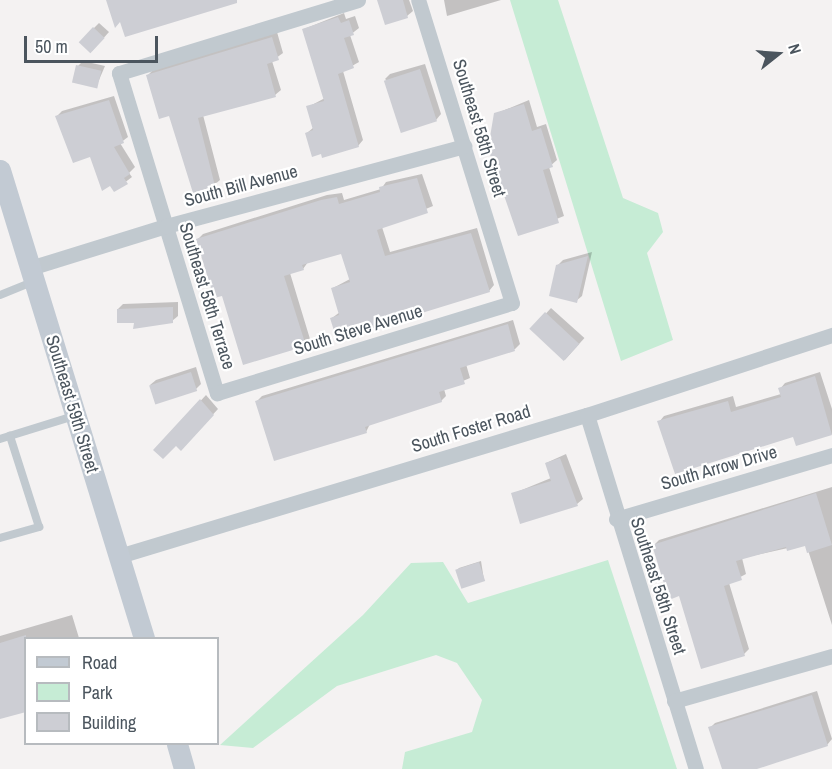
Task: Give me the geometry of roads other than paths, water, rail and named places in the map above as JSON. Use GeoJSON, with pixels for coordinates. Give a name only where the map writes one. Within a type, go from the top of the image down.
{"type":"FeatureCollection","features":[{"type":"Feature","properties":{"kind":"main road","name":"Southeast 59th Street"},"geometry":{"type":"LineString","coordinates":[[0,170],[143,637]]}},
{"type":"Feature","properties":{"kind":"main road"},"geometry":{"type":"LineString","coordinates":[[177,745],[184,769]]}},
{"type":"Feature","properties":{"kind":"street","name":"Southeast 58th Terrace"},"geometry":{"type":"LineString","coordinates":[[217,393],[119,73],[358,0]]}},
{"type":"Feature","properties":{"kind":"street","name":"Southeast 58th Street"},"geometry":{"type":"LineString","coordinates":[[418,0],[512,303]]}},
{"type":"Feature","properties":{"kind":"street","name":"South Bill Avenue"},"geometry":{"type":"LineString","coordinates":[[32,275],[166,226],[464,146]]}},
{"type":"Feature","properties":{"kind":"street","name":"South Steve Avenue"},"geometry":{"type":"LineString","coordinates":[[217,393],[512,303]]}},
{"type":"Feature","properties":{"kind":"street","name":"South Foster Road"},"geometry":{"type":"LineString","coordinates":[[119,556],[586,415],[832,335]]}},
{"type":"Feature","properties":{"kind":"street","name":"Southeast 58th Street"},"geometry":{"type":"LineString","coordinates":[[586,415],[616,519],[696,769]]}},
{"type":"Feature","properties":{"kind":"street","name":"South Arrow Drive"},"geometry":{"type":"LineString","coordinates":[[616,519],[832,455]]}},
{"type":"Feature","properties":{"kind":"street"},"geometry":{"type":"LineString","coordinates":[[674,701],[832,656]]}},
{"type":"Feature","properties":{"kind":"lane"},"geometry":{"type":"LineString","coordinates":[[0,295],[32,275]]}},
{"type":"Feature","properties":{"kind":"lane"},"geometry":{"type":"LineString","coordinates":[[0,439],[76,416]]}},
{"type":"Feature","properties":{"kind":"lane"},"geometry":{"type":"LineString","coordinates":[[0,538],[39,527],[10,436]]}}]}
